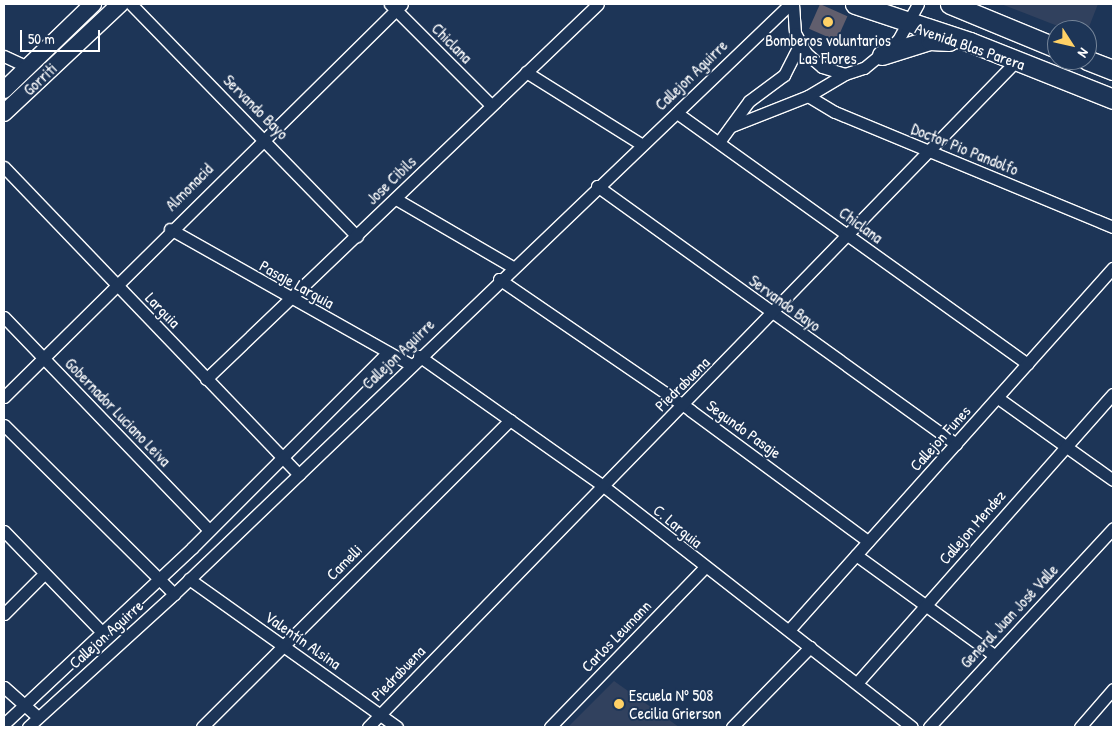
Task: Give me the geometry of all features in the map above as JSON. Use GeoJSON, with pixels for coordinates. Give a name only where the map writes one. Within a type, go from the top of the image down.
{"type":"FeatureCollection","features":[{"type":"Feature","properties":{"kind":"main road","name":"Gorriti"},"geometry":{"type":"LineString","coordinates":[[4,90],[93,4]]}},
{"type":"Feature","properties":{"kind":"main road","name":"Gorriti"},"geometry":{"type":"LineString","coordinates":[[4,113],[120,4]]}},
{"type":"Feature","properties":{"kind":"main road","name":"Avenida Blas Parera"},"geometry":{"type":"LineString","coordinates":[[855,4],[909,24],[970,42],[1113,99]]}},
{"type":"Feature","properties":{"kind":"main road","name":"Avenida Blas Parera"},"geometry":{"type":"LineString","coordinates":[[950,4],[1047,44]]}},
{"type":"Feature","properties":{"kind":"main road"},"geometry":{"type":"LineString","coordinates":[[882,55],[930,40],[970,42]]}},
{"type":"Feature","properties":{"kind":"main road"},"geometry":{"type":"LineString","coordinates":[[1097,64],[1113,70]]}},
{"type":"Feature","properties":{"kind":"street","name":"Servando Bayo"},"geometry":{"type":"LineString","coordinates":[[131,4],[263,137],[357,236]]}},
{"type":"Feature","properties":{"kind":"street","name":"Jose Cibils"},"geometry":{"type":"LineString","coordinates":[[206,379],[598,4]]}},
{"type":"Feature","properties":{"kind":"street","name":"Callejon Aguirre"},"geometry":{"type":"LineString","coordinates":[[791,4],[800,44]]}},
{"type":"Feature","properties":{"kind":"street","name":"Callejon Aguirre"},"geometry":{"type":"LineString","coordinates":[[28,727],[189,580],[299,475],[410,364],[499,280],[511,266],[641,144],[677,113],[791,4]]}},
{"type":"Feature","properties":{"kind":"street"},"geometry":{"type":"LineString","coordinates":[[732,126],[808,96],[882,55],[909,24],[918,4]]}},
{"type":"Feature","properties":{"kind":"street","name":"Almonacid"},"geometry":{"type":"LineString","coordinates":[[4,396],[114,283],[396,6]]}},
{"type":"Feature","properties":{"kind":"street","name":"Chiclana"},"geometry":{"type":"LineString","coordinates":[[396,6],[490,106]]}},
{"type":"Feature","properties":{"kind":"street"},"geometry":{"type":"LineString","coordinates":[[719,142],[749,101],[784,75],[800,44],[822,67],[845,74]]}},
{"type":"Feature","properties":{"kind":"street"},"geometry":{"type":"LineString","coordinates":[[4,56],[28,67]]}},
{"type":"Feature","properties":{"kind":"street","name":"Piedrabuena"},"geometry":{"type":"LineString","coordinates":[[368,727],[602,485],[774,315],[1016,61]]}},
{"type":"Feature","properties":{"kind":"street"},"geometry":{"type":"LineString","coordinates":[[526,72],[641,144]]}},
{"type":"Feature","properties":{"kind":"street","name":"Doctor Pio Pandolfo"},"geometry":{"type":"LineString","coordinates":[[808,96],[834,112],[1113,227]]}},
{"type":"Feature","properties":{"kind":"street","name":"Chiclana"},"geometry":{"type":"LineString","coordinates":[[677,113],[1027,364]]}},
{"type":"Feature","properties":{"kind":"street","name":"Larguia"},"geometry":{"type":"LineString","coordinates":[[4,167],[282,460],[299,475]]}},
{"type":"Feature","properties":{"kind":"street","name":"Servando Bayo"},"geometry":{"type":"LineString","coordinates":[[597,186],[956,444]]}},
{"type":"Feature","properties":{"kind":"street"},"geometry":{"type":"LineString","coordinates":[[396,199],[511,266]]}},
{"type":"Feature","properties":{"kind":"street","name":"Pasaje Larguia"},"geometry":{"type":"LineString","coordinates":[[170,229],[290,299],[410,364]]}},
{"type":"Feature","properties":{"kind":"street","name":"Callejon Funes"},"geometry":{"type":"LineString","coordinates":[[789,630],[1113,268]]}},
{"type":"Feature","properties":{"kind":"street","name":"Segundo Pasaje"},"geometry":{"type":"LineString","coordinates":[[499,280],[682,407],[868,541]]}},
{"type":"Feature","properties":{"kind":"street","name":"Gobernador Luciano Leiva"},"geometry":{"type":"LineString","coordinates":[[4,317],[208,529]]}},
{"type":"Feature","properties":{"kind":"street","name":"Callejon Aguirre"},"geometry":{"type":"LineString","coordinates":[[4,724],[282,460],[388,352]]}},
{"type":"Feature","properties":{"kind":"street","name":"C. Larguia"},"geometry":{"type":"LineString","coordinates":[[420,356],[602,485],[705,567],[857,683],[907,726]]}},
{"type":"Feature","properties":{"kind":"street","name":"Callejon Mendez"},"geometry":{"type":"LineString","coordinates":[[857,683],[1113,394]]}},
{"type":"Feature","properties":{"kind":"street"},"geometry":{"type":"LineString","coordinates":[[998,398],[1113,480]]}},
{"type":"Feature","properties":{"kind":"street"},"geometry":{"type":"LineString","coordinates":[[323,419],[339,435]]}},
{"type":"Feature","properties":{"kind":"street","name":"Camelli"},"geometry":{"type":"LineString","coordinates":[[202,727],[510,420]]}},
{"type":"Feature","properties":{"kind":"street"},"geometry":{"type":"LineString","coordinates":[[4,425],[156,581],[174,594]]}},
{"type":"Feature","properties":{"kind":"street","name":"General Juan José Valle"},"geometry":{"type":"LineString","coordinates":[[929,727],[1113,528]]}},
{"type":"Feature","properties":{"kind":"street"},"geometry":{"type":"LineString","coordinates":[[4,531],[101,631]]}},
{"type":"Feature","properties":{"kind":"street"},"geometry":{"type":"LineString","coordinates":[[856,555],[994,655]]}},
{"type":"Feature","properties":{"kind":"street","name":"Carlos Leumann"},"geometry":{"type":"LineString","coordinates":[[550,727],[705,567]]}},
{"type":"Feature","properties":{"kind":"street"},"geometry":{"type":"LineString","coordinates":[[4,614],[44,574]]}},
{"type":"Feature","properties":{"kind":"street","name":"Valentín Alsina"},"geometry":{"type":"LineString","coordinates":[[189,580],[397,727]]}},
{"type":"Feature","properties":{"kind":"street"},"geometry":{"type":"LineString","coordinates":[[732,727],[810,647]]}},
{"type":"Feature","properties":{"kind":"street"},"geometry":{"type":"LineString","coordinates":[[4,687],[25,703],[38,717]]}},
{"type":"Feature","properties":{"kind":"street"},"geometry":{"type":"LineString","coordinates":[[1080,727],[1113,690]]}},
{"type":"Feature","properties":{"kind":"shaded area"},"geometry":{"type":"Polygon","coordinates":[[[1001,4],[1098,4],[1092,20],[1047,20],[1047,22],[1001,4]]]}},
{"type":"Feature","properties":{"kind":"shaded area","name":"Escuela Nº 508 Cecilia Grierson"},"geometry":{"type":"Polygon","coordinates":[[[614,681],[679,727],[568,727],[614,681]]]}},
{"type":"Feature","properties":{"kind":"building","name":"Bomberos voluntarios Las Flores"},"geometry":{"type":"Polygon","coordinates":[[[820,4],[847,16],[836,41],[809,29],[820,4]]]}},
{"type":"Feature","properties":{"kind":"place","name":"Bomberos voluntarios Las Flores"},"geometry":{"type":"Point","coordinates":[828,22]}},
{"type":"Feature","properties":{"kind":"place","name":"Escuela Nº 508 Cecilia Grierson"},"geometry":{"type":"Point","coordinates":[619,704]}}]}
